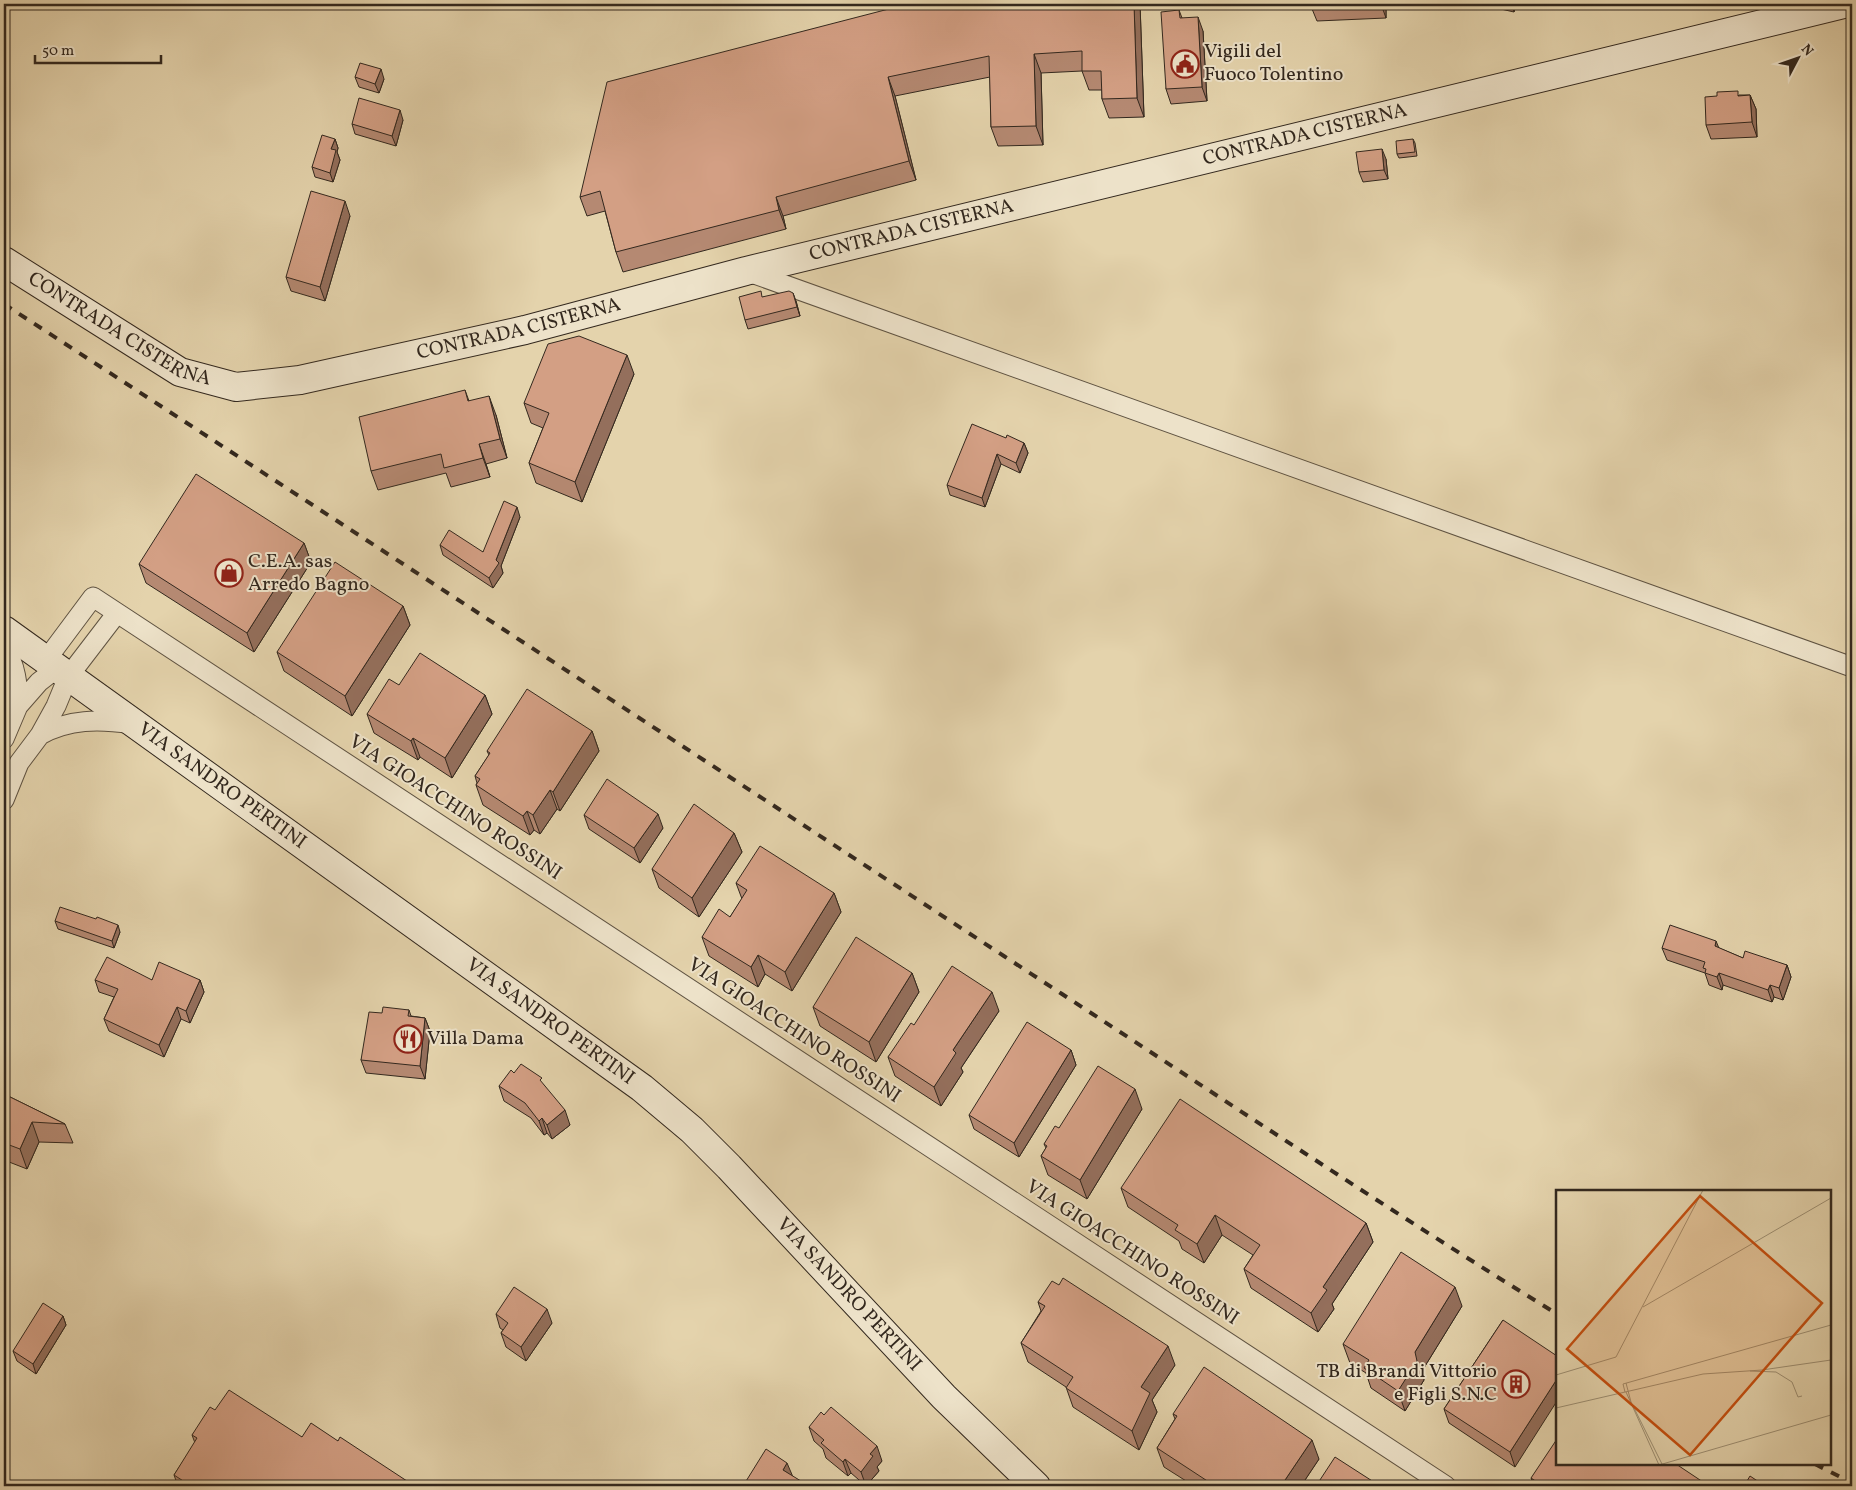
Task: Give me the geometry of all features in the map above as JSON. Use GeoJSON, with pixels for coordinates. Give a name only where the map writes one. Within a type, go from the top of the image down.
{"type":"FeatureCollection","features":[{"type":"Feature","properties":{"kind":"main road","name":"CONTRADA CISTERNA"},"geometry":{"type":"LineString","coordinates":[[4,261],[180,372],[236,387],[300,380],[506,334],[746,271],[1844,4]]}},
{"type":"Feature","properties":{"kind":"main road","name":"VIA SANDRO PERTINI"},"geometry":{"type":"LineString","coordinates":[[4,630],[634,1082],[656,1100],[692,1130],[729,1167],[944,1397],[1036,1486]]}},
{"type":"Feature","properties":{"kind":"street"},"geometry":{"type":"LineString","coordinates":[[746,271],[1852,667]]}},
{"type":"Feature","properties":{"kind":"street","name":"VIA GIOACCHINO ROSSINI"},"geometry":{"type":"LineString","coordinates":[[57,668],[93,597],[1446,1486]]}},
{"type":"Feature","properties":{"kind":"street"},"geometry":{"type":"LineString","coordinates":[[4,739],[18,706],[39,682],[117,613]]}},
{"type":"Feature","properties":{"kind":"street"},"geometry":{"type":"LineString","coordinates":[[4,646],[14,666],[18,685],[18,706]]}},
{"type":"Feature","properties":{"kind":"street"},"geometry":{"type":"LineString","coordinates":[[4,800],[19,763],[40,735],[56,706],[57,668]]}},
{"type":"Feature","properties":{"kind":"street"},"geometry":{"type":"LineString","coordinates":[[40,735],[55,727],[80,721],[109,721],[135,724]]}},
{"type":"Feature","properties":{"kind":"building"},"geometry":{"type":"Polygon","coordinates":[[[908,4],[1134,4],[1137,98],[1102,99],[1101,71],[1082,71],[1082,51],[1034,54],[1036,126],[991,127],[989,56],[888,77],[909,161],[776,197],[779,210],[616,252],[600,191],[580,197],[607,82],[908,4]]]}},
{"type":"Feature","properties":{"kind":"building"},"geometry":{"type":"Polygon","coordinates":[[[1179,10],[1180,18],[1198,17],[1202,87],[1166,89],[1161,12],[1179,10]]]}},
{"type":"Feature","properties":{"kind":"building"},"geometry":{"type":"Polygon","coordinates":[[[360,63],[381,69],[375,84],[355,77],[360,63]]]}},
{"type":"Feature","properties":{"kind":"building"},"geometry":{"type":"Polygon","coordinates":[[[1738,91],[1738,96],[1750,95],[1752,122],[1706,125],[1705,97],[1717,96],[1717,92],[1738,91]]]}},
{"type":"Feature","properties":{"kind":"building"},"geometry":{"type":"Polygon","coordinates":[[[359,98],[400,110],[392,136],[352,124],[359,98]]]}},
{"type":"Feature","properties":{"kind":"building"},"geometry":{"type":"Polygon","coordinates":[[[322,135],[335,139],[331,149],[336,150],[330,173],[312,167],[322,135]]]}},
{"type":"Feature","properties":{"kind":"building"},"geometry":{"type":"Polygon","coordinates":[[[1413,139],[1415,152],[1397,154],[1396,141],[1413,139]]]}},
{"type":"Feature","properties":{"kind":"building"},"geometry":{"type":"Polygon","coordinates":[[[1382,149],[1384,170],[1359,172],[1356,152],[1382,149]]]}},
{"type":"Feature","properties":{"kind":"building"},"geometry":{"type":"Polygon","coordinates":[[[311,191],[345,201],[320,287],[286,277],[311,191]]]}},
{"type":"Feature","properties":{"kind":"building"},"geometry":{"type":"Polygon","coordinates":[[[761,291],[762,297],[789,291],[793,293],[797,307],[745,320],[739,297],[761,291]]]}},
{"type":"Feature","properties":{"kind":"building"},"geometry":{"type":"Polygon","coordinates":[[[579,336],[627,355],[575,482],[529,463],[549,413],[524,403],[548,344],[579,336]]]}},
{"type":"Feature","properties":{"kind":"building"},"geometry":{"type":"Polygon","coordinates":[[[465,390],[468,401],[489,396],[500,439],[479,444],[483,458],[444,468],[441,454],[371,471],[359,417],[465,390]]]}},
{"type":"Feature","properties":{"kind":"building"},"geometry":{"type":"Polygon","coordinates":[[[972,424],[1006,438],[1007,435],[1024,443],[1016,463],[997,454],[982,498],[947,485],[972,424]]]}},
{"type":"Feature","properties":{"kind":"building","name":"C.E.A. sas Arredo Bagno"},"geometry":{"type":"Polygon","coordinates":[[[196,474],[304,543],[247,633],[139,564],[196,474]]]}},
{"type":"Feature","properties":{"kind":"building"},"geometry":{"type":"Polygon","coordinates":[[[504,501],[517,507],[496,560],[499,563],[489,578],[440,545],[449,530],[483,552],[504,501]]]}},
{"type":"Feature","properties":{"kind":"building"},"geometry":{"type":"Polygon","coordinates":[[[335,562],[403,606],[345,696],[277,652],[335,562]]]}},
{"type":"Feature","properties":{"kind":"building"},"geometry":{"type":"Polygon","coordinates":[[[420,653],[485,695],[445,758],[413,738],[411,741],[367,714],[389,679],[399,685],[420,653]]]}},
{"type":"Feature","properties":{"kind":"building"},"geometry":{"type":"Polygon","coordinates":[[[527,689],[592,731],[553,792],[550,790],[533,815],[527,811],[523,816],[476,785],[480,779],[475,776],[490,753],[487,751],[527,689]]]}},
{"type":"Feature","properties":{"kind":"building"},"geometry":{"type":"Polygon","coordinates":[[[607,779],[658,814],[634,848],[584,815],[607,779]]]}},
{"type":"Feature","properties":{"kind":"building"},"geometry":{"type":"Polygon","coordinates":[[[694,804],[734,833],[692,898],[652,869],[694,804]]]}},
{"type":"Feature","properties":{"kind":"building"},"geometry":{"type":"Polygon","coordinates":[[[760,846],[834,893],[785,972],[758,955],[751,967],[702,937],[719,909],[730,917],[747,890],[736,883],[760,846]]]}},
{"type":"Feature","properties":{"kind":"building"},"geometry":{"type":"Polygon","coordinates":[[[60,907],[118,925],[112,941],[55,921],[60,907]]]}},
{"type":"Feature","properties":{"kind":"building"},"geometry":{"type":"Polygon","coordinates":[[[1670,925],[1716,941],[1715,946],[1743,958],[1745,951],[1787,965],[1779,988],[1770,985],[1768,990],[1719,973],[1717,977],[1705,973],[1706,969],[1703,968],[1705,962],[1662,948],[1670,925]]]}},
{"type":"Feature","properties":{"kind":"building"},"geometry":{"type":"Polygon","coordinates":[[[856,937],[912,973],[869,1042],[813,1007],[856,937]]]}},
{"type":"Feature","properties":{"kind":"building"},"geometry":{"type":"Polygon","coordinates":[[[107,957],[152,980],[159,962],[200,980],[186,1011],[177,1007],[159,1045],[104,1019],[118,989],[95,980],[107,957]]]}},
{"type":"Feature","properties":{"kind":"building"},"geometry":{"type":"Polygon","coordinates":[[[952,966],[992,992],[953,1050],[956,1053],[934,1087],[888,1057],[911,1023],[914,1025],[952,966]]]}},
{"type":"Feature","properties":{"kind":"building"},"geometry":{"type":"Polygon","coordinates":[[[383,1007],[409,1010],[408,1016],[425,1018],[420,1066],[361,1060],[369,1012],[382,1013],[383,1007]]]}},
{"type":"Feature","properties":{"kind":"building"},"geometry":{"type":"Polygon","coordinates":[[[1027,1022],[1071,1050],[1014,1143],[969,1115],[1027,1022]]]}},
{"type":"Feature","properties":{"kind":"building"},"geometry":{"type":"Polygon","coordinates":[[[521,1064],[542,1078],[540,1080],[565,1110],[547,1125],[542,1118],[539,1121],[525,1103],[499,1086],[511,1070],[514,1073],[521,1064]]]}},
{"type":"Feature","properties":{"kind":"building"},"geometry":{"type":"Polygon","coordinates":[[[1098,1066],[1135,1089],[1080,1180],[1041,1156],[1047,1146],[1044,1144],[1055,1126],[1059,1128],[1098,1066]]]}},
{"type":"Feature","properties":{"kind":"building"},"geometry":{"type":"Polygon","coordinates":[[[4,1094],[65,1124],[32,1122],[20,1149],[4,1143],[4,1094]]]}},
{"type":"Feature","properties":{"kind":"building"},"geometry":{"type":"Polygon","coordinates":[[[1180,1099],[1366,1223],[1323,1287],[1327,1290],[1311,1313],[1244,1269],[1260,1245],[1215,1215],[1197,1244],[1175,1230],[1178,1225],[1121,1188],[1180,1099]]]}},
{"type":"Feature","properties":{"kind":"building"},"geometry":{"type":"Polygon","coordinates":[[[1401,1252],[1455,1287],[1415,1352],[1417,1361],[1398,1391],[1364,1368],[1369,1360],[1343,1344],[1401,1252]]]}},
{"type":"Feature","properties":{"kind":"building"},"geometry":{"type":"Polygon","coordinates":[[[1063,1278],[1168,1346],[1141,1387],[1150,1393],[1132,1431],[1066,1388],[1073,1377],[1021,1343],[1045,1306],[1038,1302],[1052,1281],[1059,1285],[1063,1278]]]}},
{"type":"Feature","properties":{"kind":"building"},"geometry":{"type":"Polygon","coordinates":[[[514,1287],[547,1309],[521,1347],[501,1333],[508,1323],[496,1314],[514,1287]]]}},
{"type":"Feature","properties":{"kind":"building"},"geometry":{"type":"Polygon","coordinates":[[[43,1303],[63,1316],[33,1364],[13,1351],[43,1303]]]}},
{"type":"Feature","properties":{"kind":"building","name":"TB di Brandi Vittorio e Figli S.N.C"},"geometry":{"type":"Polygon","coordinates":[[[1503,1320],[1556,1355],[1556,1381],[1510,1452],[1444,1409],[1503,1320]]]}},
{"type":"Feature","properties":{"kind":"building"},"geometry":{"type":"Polygon","coordinates":[[[1204,1367],[1312,1440],[1281,1486],[1215,1486],[1157,1448],[1177,1416],[1173,1414],[1204,1367]]]}},
{"type":"Feature","properties":{"kind":"building"},"geometry":{"type":"Polygon","coordinates":[[[229,1390],[302,1437],[311,1423],[338,1441],[340,1437],[410,1483],[407,1486],[196,1486],[193,1484],[191,1486],[174,1475],[197,1438],[192,1435],[210,1407],[215,1410],[229,1390]]]}},
{"type":"Feature","properties":{"kind":"building"},"geometry":{"type":"Polygon","coordinates":[[[831,1407],[877,1446],[870,1454],[873,1456],[861,1472],[845,1459],[843,1462],[821,1443],[824,1440],[809,1427],[821,1412],[824,1415],[831,1407]]]}},
{"type":"Feature","properties":{"kind":"building"},"geometry":{"type":"Polygon","coordinates":[[[1556,1440],[1556,1465],[1678,1465],[1709,1486],[1543,1486],[1531,1478],[1556,1440]]]}},
{"type":"Feature","properties":{"kind":"building"},"geometry":{"type":"Polygon","coordinates":[[[766,1449],[787,1463],[783,1470],[809,1486],[743,1486],[766,1449]]]}},
{"type":"Feature","properties":{"kind":"building"},"geometry":{"type":"Polygon","coordinates":[[[1335,1457],[1380,1486],[1316,1486],[1335,1457]]]}},
{"type":"Feature","properties":{"kind":"building"},"geometry":{"type":"Polygon","coordinates":[[[1750,1476],[1765,1486],[1744,1486],[1750,1476]]]}},
{"type":"Feature","properties":{"kind":"railway"},"geometry":{"type":"LineString","coordinates":[[4,304],[1321,1164],[1556,1313]]}},
{"type":"Feature","properties":{"kind":"railway"},"geometry":{"type":"LineString","coordinates":[[1817,1465],[1852,1483]]}},
{"type":"Feature","properties":{"kind":"place","name":"Vigili del Fuoco Tolentino"},"geometry":{"type":"Point","coordinates":[1185,64]}},
{"type":"Feature","properties":{"kind":"place","name":"C.E.A. sas Arredo Bagno"},"geometry":{"type":"Point","coordinates":[229,573]}},
{"type":"Feature","properties":{"kind":"place","name":"Villa Dama"},"geometry":{"type":"Point","coordinates":[408,1039]}},
{"type":"Feature","properties":{"kind":"place","name":"TB di Brandi Vittorio e Figli S.N.C"},"geometry":{"type":"Point","coordinates":[1516,1384]}}]}
